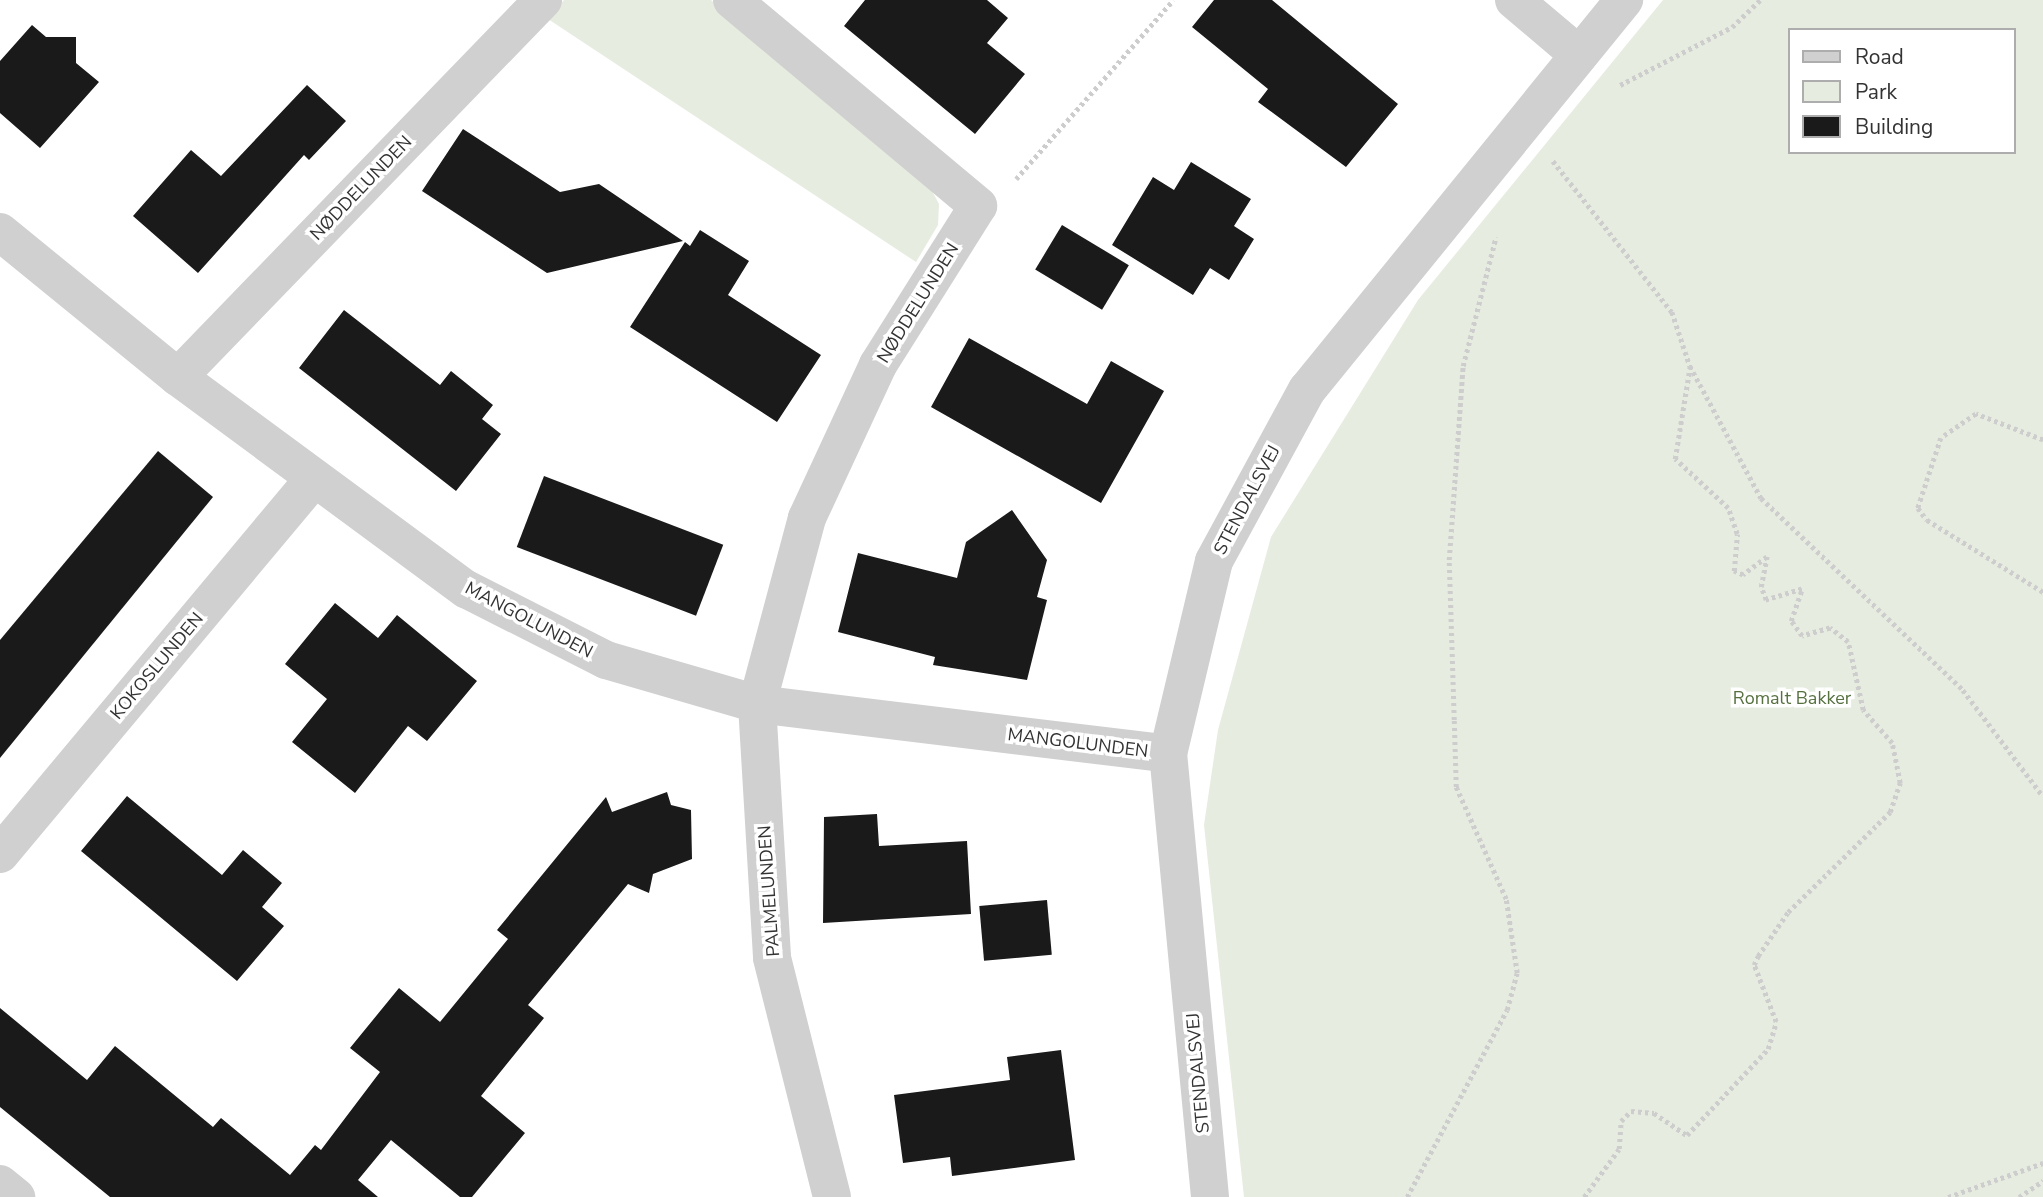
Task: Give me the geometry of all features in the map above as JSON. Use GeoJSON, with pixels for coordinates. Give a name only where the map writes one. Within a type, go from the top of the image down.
{"type":"FeatureCollection","features":[{"type":"Feature","properties":{"kind":"street","name":"NØDDELUNDEN"},"geometry":{"type":"LineString","coordinates":[[178,377],[543,0]]}},
{"type":"Feature","properties":{"kind":"street"},"geometry":{"type":"LineString","coordinates":[[732,0],[978,206]]}},
{"type":"Feature","properties":{"kind":"street"},"geometry":{"type":"LineString","coordinates":[[1514,0],[1579,55]]}},
{"type":"Feature","properties":{"kind":"street","name":"STENDALSVEJ"},"geometry":{"type":"LineString","coordinates":[[1210,1197],[1168,754],[1213,561],[1307,390],[1624,0]]}},
{"type":"Feature","properties":{"kind":"street","name":"NØDDELUNDEN"},"geometry":{"type":"LineString","coordinates":[[757,704],[807,518],[878,365],[978,206]]}},
{"type":"Feature","properties":{"kind":"street","name":"MANGOLUNDEN"},"geometry":{"type":"LineString","coordinates":[[0,232],[178,377],[313,479],[467,589],[594,654],[757,704],[1168,754]]}},
{"type":"Feature","properties":{"kind":"street","name":"KOKOSLUNDEN"},"geometry":{"type":"LineString","coordinates":[[0,854],[313,479]]}},
{"type":"Feature","properties":{"kind":"street","name":"PALMELUNDEN"},"geometry":{"type":"LineString","coordinates":[[757,704],[772,958],[832,1197]]}},
{"type":"Feature","properties":{"kind":"street"},"geometry":{"type":"LineString","coordinates":[[0,1184],[16,1197]]}},
{"type":"Feature","properties":{"kind":"path"},"geometry":{"type":"LineString","coordinates":[[978,206],[1027,171],[1173,0]]}},
{"type":"Feature","properties":{"kind":"path"},"geometry":{"type":"LineString","coordinates":[[1613,89],[1732,27],[1760,0]]}},
{"type":"Feature","properties":{"kind":"path"},"geometry":{"type":"LineString","coordinates":[[1542,158],[1551,148],[1562,176],[1672,312],[1690,366],[1761,498],[1963,690],[2043,796]]}},
{"type":"Feature","properties":{"kind":"path"},"geometry":{"type":"LineString","coordinates":[[1407,1197],[1507,1010],[1517,973],[1517,942],[1506,899],[1456,787],[1449,560],[1464,366],[1497,232]]}},
{"type":"Feature","properties":{"kind":"path"},"geometry":{"type":"LineString","coordinates":[[1584,1197],[1619,1149],[1621,1121],[1631,1111],[1654,1113],[1687,1135],[1768,1049],[1776,1022],[1754,965],[1758,956],[1788,912],[1890,813],[1900,783],[1892,743],[1863,710],[1848,642],[1830,628],[1810,637],[1798,632],[1791,621],[1802,589],[1766,600],[1761,587],[1767,557],[1743,576],[1734,571],[1737,534],[1728,508],[1675,459],[1690,366]]}},
{"type":"Feature","properties":{"kind":"path"},"geometry":{"type":"LineString","coordinates":[[2043,440],[1976,414],[1941,439],[1918,508],[1927,520],[2043,592]]}},
{"type":"Feature","properties":{"kind":"path"},"geometry":{"type":"LineString","coordinates":[[1948,1197],[2043,1163]]}},
{"type":"Feature","properties":{"kind":"path"},"geometry":{"type":"LineString","coordinates":[[2019,1197],[2043,1181]]}},
{"type":"Feature","properties":{"kind":"green space"},"geometry":{"type":"Polygon","coordinates":[[[564,0],[711,0],[931,189],[939,204],[938,225],[916,262],[548,19],[564,0]]]}},
{"type":"Feature","properties":{"kind":"green space","name":"Romalt Bakker"},"geometry":{"type":"Polygon","coordinates":[[[1663,0],[2043,0],[2043,1197],[1244,1197],[1204,825],[1218,730],[1271,537],[1418,300],[1663,0]]]}},
{"type":"Feature","properties":{"kind":"building"},"geometry":{"type":"Polygon","coordinates":[[[865,0],[987,0],[1008,18],[987,43],[1025,74],[975,134],[844,26],[865,0]]]}},
{"type":"Feature","properties":{"kind":"building"},"geometry":{"type":"Polygon","coordinates":[[[1214,0],[1272,0],[1398,104],[1346,167],[1258,102],[1268,89],[1192,27],[1214,0]]]}},
{"type":"Feature","properties":{"kind":"building"},"geometry":{"type":"Polygon","coordinates":[[[32,25],[46,37],[76,37],[76,63],[99,82],[40,148],[0,113],[0,61],[32,25]]]}},
{"type":"Feature","properties":{"kind":"building"},"geometry":{"type":"Polygon","coordinates":[[[307,85],[346,121],[309,160],[304,155],[198,273],[133,216],[191,150],[221,176],[307,85]]]}},
{"type":"Feature","properties":{"kind":"building"},"geometry":{"type":"Polygon","coordinates":[[[463,129],[560,192],[599,184],[683,241],[547,273],[422,191],[463,129]]]}},
{"type":"Feature","properties":{"kind":"building"},"geometry":{"type":"Polygon","coordinates":[[[1191,162],[1251,199],[1234,226],[1254,239],[1229,280],[1210,268],[1193,295],[1112,245],[1153,177],[1174,190],[1191,162]]]}},
{"type":"Feature","properties":{"kind":"building"},"geometry":{"type":"Polygon","coordinates":[[[1062,225],[1129,265],[1102,310],[1035,270],[1062,225]]]}},
{"type":"Feature","properties":{"kind":"building"},"geometry":{"type":"Polygon","coordinates":[[[700,230],[749,261],[728,295],[821,355],[777,422],[630,327],[685,242],[690,246],[700,230]]]}},
{"type":"Feature","properties":{"kind":"building"},"geometry":{"type":"Polygon","coordinates":[[[344,310],[440,385],[451,371],[493,405],[482,419],[501,434],[456,491],[299,368],[344,310]]]}},
{"type":"Feature","properties":{"kind":"building"},"geometry":{"type":"Polygon","coordinates":[[[969,338],[1087,404],[1111,361],[1164,391],[1101,503],[931,407],[969,338]]]}},
{"type":"Feature","properties":{"kind":"building"},"geometry":{"type":"Polygon","coordinates":[[[158,451],[213,497],[0,758],[0,640],[158,451]]]}},
{"type":"Feature","properties":{"kind":"building"},"geometry":{"type":"Polygon","coordinates":[[[544,476],[723,545],[696,616],[517,547],[544,476]]]}},
{"type":"Feature","properties":{"kind":"building"},"geometry":{"type":"Polygon","coordinates":[[[1012,510],[1047,560],[1037,597],[1047,600],[1027,680],[933,665],[935,657],[838,632],[858,553],[957,578],[966,542],[1012,510]]]}},
{"type":"Feature","properties":{"kind":"building"},"geometry":{"type":"Polygon","coordinates":[[[335,603],[378,638],[397,615],[477,681],[427,741],[408,726],[355,793],[292,742],[327,699],[285,664],[335,603]]]}},
{"type":"Feature","properties":{"kind":"building"},"geometry":{"type":"Polygon","coordinates":[[[667,792],[671,805],[691,810],[692,859],[653,874],[649,893],[628,884],[528,1005],[544,1018],[481,1096],[525,1133],[472,1197],[460,1197],[391,1140],[358,1180],[378,1197],[110,1197],[0,1107],[0,1008],[87,1080],[115,1046],[213,1127],[221,1118],[290,1175],[315,1145],[321,1150],[380,1072],[350,1048],[399,988],[440,1022],[508,939],[497,930],[606,797],[612,812],[667,792]]]}},
{"type":"Feature","properties":{"kind":"building"},"geometry":{"type":"Polygon","coordinates":[[[127,796],[222,875],[243,850],[282,883],[262,907],[284,926],[237,981],[81,851],[127,796]]]}},
{"type":"Feature","properties":{"kind":"building"},"geometry":{"type":"Polygon","coordinates":[[[877,814],[879,846],[967,841],[971,914],[823,923],[824,817],[877,814]]]}},
{"type":"Feature","properties":{"kind":"building"},"geometry":{"type":"Polygon","coordinates":[[[1047,900],[1052,955],[984,961],[979,906],[1047,900]]]}},
{"type":"Feature","properties":{"kind":"building"},"geometry":{"type":"Polygon","coordinates":[[[1061,1050],[1075,1160],[952,1176],[950,1157],[903,1163],[894,1095],[1010,1080],[1007,1057],[1061,1050]]]}}]}
